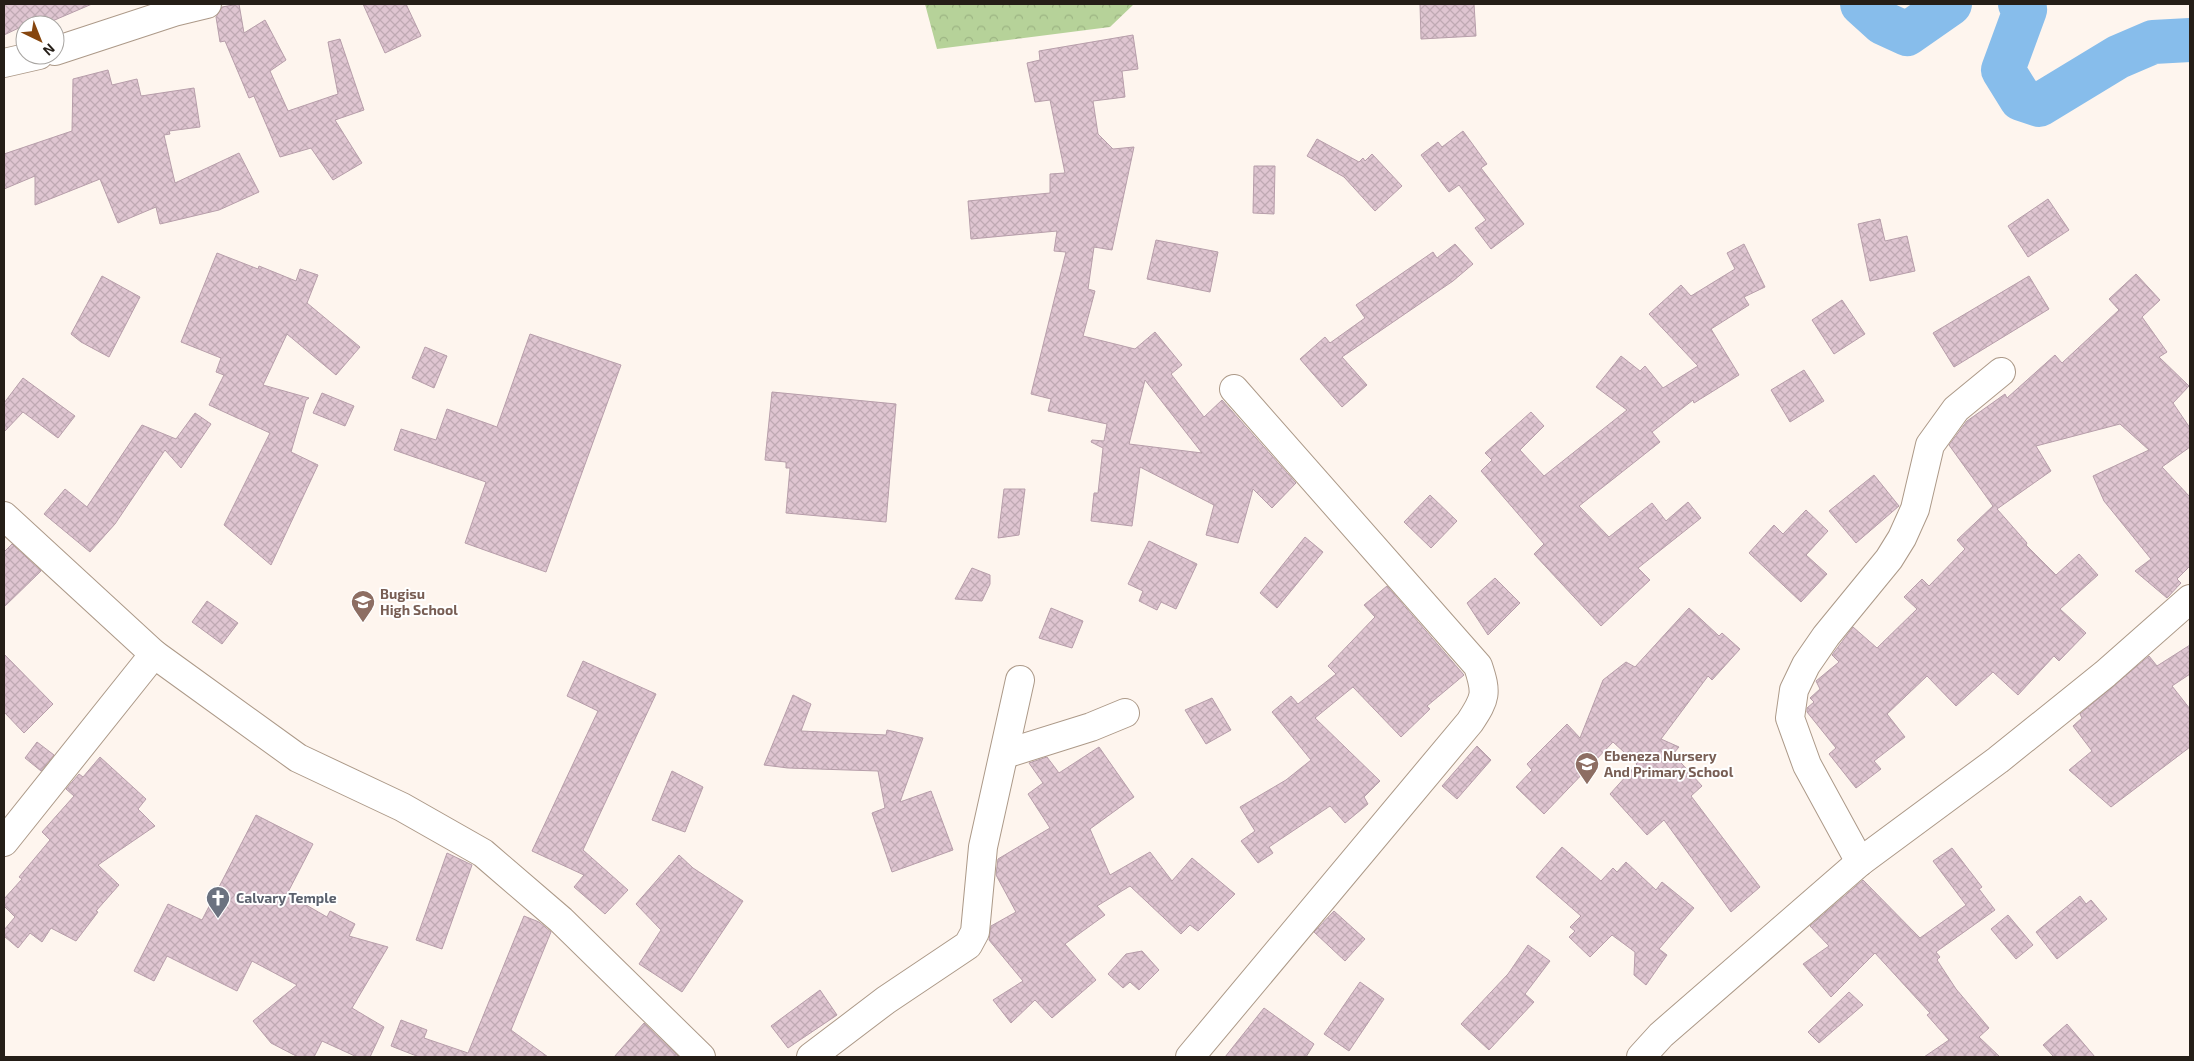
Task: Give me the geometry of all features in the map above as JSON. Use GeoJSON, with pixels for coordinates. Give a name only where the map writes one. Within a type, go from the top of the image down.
{"type":"FeatureCollection","features":[{"type":"Feature","properties":{"kind":"street"},"geometry":{"type":"LineString","coordinates":[[65,48],[174,12],[207,4]]}},
{"type":"Feature","properties":{"kind":"street"},"geometry":{"type":"LineString","coordinates":[[1860,862],[1807,765],[1790,718],[1794,690],[1806,665],[1826,636],[1889,559],[1902,538],[1915,509],[1930,445],[1956,409],[2001,372]]}},
{"type":"Feature","properties":{"kind":"street"},"geometry":{"type":"LineString","coordinates":[[1190,1057],[1470,722],[1481,706],[1485,688],[1478,666],[1234,389]]}},
{"type":"Feature","properties":{"kind":"street"},"geometry":{"type":"LineString","coordinates":[[4,516],[154,654],[298,758],[402,807],[483,853],[561,920],[702,1057]]}},
{"type":"Feature","properties":{"kind":"street"},"geometry":{"type":"LineString","coordinates":[[1640,1057],[1661,1035],[1860,862],[1998,760],[2105,674],[2190,599]]}},
{"type":"Feature","properties":{"kind":"street"},"geometry":{"type":"LineString","coordinates":[[4,842],[154,654]]}},
{"type":"Feature","properties":{"kind":"street"},"geometry":{"type":"LineString","coordinates":[[811,1057],[878,1006],[968,945],[975,932],[983,847],[1020,680]]}},
{"type":"Feature","properties":{"kind":"street"},"geometry":{"type":"LineString","coordinates":[[1005,754],[1092,727],[1125,713]]}},
{"type":"Feature","properties":{"kind":"green space"},"geometry":{"type":"Polygon","coordinates":[[[925,4],[1134,4],[1110,27],[937,49],[925,4]]]}},
{"type":"Feature","properties":{"kind":"building"},"geometry":{"type":"Polygon","coordinates":[[[4,4],[92,4],[65,16],[15,15],[15,30],[4,35],[4,4]]]}},
{"type":"Feature","properties":{"kind":"building"},"geometry":{"type":"Polygon","coordinates":[[[239,4],[244,33],[265,20],[286,60],[270,71],[288,111],[338,94],[328,42],[340,39],[364,110],[335,120],[362,163],[333,180],[311,148],[280,157],[254,96],[249,98],[225,41],[220,42],[216,17],[222,7],[239,4]]]}},
{"type":"Feature","properties":{"kind":"building"},"geometry":{"type":"Polygon","coordinates":[[[363,4],[406,4],[421,36],[385,53],[363,4]]]}},
{"type":"Feature","properties":{"kind":"building"},"geometry":{"type":"Polygon","coordinates":[[[1420,4],[1474,4],[1476,36],[1421,39],[1420,4]]]}},
{"type":"Feature","properties":{"kind":"building"},"geometry":{"type":"Polygon","coordinates":[[[1133,35],[1138,69],[1122,71],[1125,97],[1093,101],[1098,134],[1113,149],[1134,147],[1112,250],[1094,247],[1088,289],[1095,291],[1083,336],[1135,349],[1155,332],[1182,365],[1171,374],[1204,417],[1222,400],[1296,483],[1272,508],[1253,489],[1238,543],[1206,535],[1214,505],[1140,467],[1132,526],[1091,521],[1094,493],[1098,493],[1103,448],[1091,442],[1092,440],[1104,441],[1107,424],[1048,411],[1051,399],[1031,394],[1066,252],[1054,251],[1057,231],[971,239],[968,201],[1050,193],[1050,174],[1065,173],[1050,100],[1035,102],[1027,63],[1040,60],[1039,51],[1133,35]],[[1145,380],[1129,444],[1202,453],[1145,380]]]}},
{"type":"Feature","properties":{"kind":"building"},"geometry":{"type":"Polygon","coordinates":[[[108,70],[112,85],[137,79],[141,96],[194,88],[200,127],[169,131],[170,134],[164,135],[175,183],[239,153],[259,192],[219,210],[160,224],[156,207],[118,223],[100,179],[35,205],[35,176],[4,189],[4,154],[72,131],[73,79],[108,70]]]}},
{"type":"Feature","properties":{"kind":"building"},"geometry":{"type":"Polygon","coordinates":[[[1463,131],[1487,164],[1481,168],[1524,224],[1491,249],[1475,228],[1486,220],[1459,185],[1449,192],[1421,155],[1438,142],[1442,147],[1463,131]]]}},
{"type":"Feature","properties":{"kind":"building"},"geometry":{"type":"Polygon","coordinates":[[[1317,139],[1359,162],[1363,158],[1365,161],[1372,154],[1402,186],[1375,211],[1344,177],[1307,156],[1317,139]]]}},
{"type":"Feature","properties":{"kind":"building"},"geometry":{"type":"Polygon","coordinates":[[[1254,166],[1275,166],[1274,214],[1253,213],[1254,166]]]}},
{"type":"Feature","properties":{"kind":"building"},"geometry":{"type":"Polygon","coordinates":[[[2048,199],[2069,230],[2028,257],[2008,226],[2048,199]]]}},
{"type":"Feature","properties":{"kind":"building"},"geometry":{"type":"Polygon","coordinates":[[[1880,219],[1885,241],[1907,236],[1915,271],[1870,281],[1858,224],[1880,219]]]}},
{"type":"Feature","properties":{"kind":"building"},"geometry":{"type":"Polygon","coordinates":[[[1156,240],[1218,252],[1210,292],[1147,279],[1156,240]]]}},
{"type":"Feature","properties":{"kind":"building"},"geometry":{"type":"Polygon","coordinates":[[[1455,244],[1473,264],[1453,281],[1342,357],[1367,385],[1342,407],[1300,359],[1325,337],[1330,343],[1365,318],[1356,305],[1433,252],[1437,258],[1455,244]]]}},
{"type":"Feature","properties":{"kind":"building"},"geometry":{"type":"Polygon","coordinates":[[[1744,244],[1765,287],[1744,297],[1749,305],[1711,329],[1739,375],[1694,403],[1693,400],[1652,432],[1660,442],[1579,506],[1609,537],[1652,503],[1666,521],[1688,502],[1701,518],[1638,568],[1650,580],[1601,626],[1534,554],[1544,544],[1481,471],[1492,460],[1485,453],[1531,412],[1544,426],[1520,450],[1544,476],[1627,410],[1596,387],[1621,356],[1640,371],[1645,366],[1663,388],[1698,366],[1649,314],[1681,285],[1691,296],[1735,269],[1727,253],[1744,244]]]}},
{"type":"Feature","properties":{"kind":"building"},"geometry":{"type":"Polygon","coordinates":[[[217,253],[258,269],[259,266],[296,281],[300,269],[318,275],[307,303],[360,347],[336,375],[287,334],[263,385],[309,398],[306,400],[291,452],[318,465],[271,565],[224,525],[270,433],[209,405],[224,375],[216,372],[221,358],[181,342],[217,253]]]}},
{"type":"Feature","properties":{"kind":"building"},"geometry":{"type":"Polygon","coordinates":[[[2136,274],[2160,300],[2142,317],[2167,352],[2159,357],[2189,386],[2173,403],[2190,428],[2190,447],[2162,467],[2190,497],[2190,566],[2177,579],[2181,583],[2167,598],[2135,571],[2151,559],[2104,501],[2093,476],[2149,450],[2120,424],[2036,446],[2051,471],[1997,509],[2027,543],[2026,545],[2056,575],[2079,554],[2098,575],[2060,609],[2086,633],[2059,661],[2054,656],[2018,695],[1993,672],[1956,706],[1927,676],[1887,714],[1905,737],[1874,761],[1881,769],[1856,788],[1829,754],[1836,748],[1807,712],[1807,708],[1814,702],[1810,698],[1820,689],[1816,681],[1839,662],[1832,655],[1853,627],[1877,648],[1917,609],[1904,597],[1922,579],[1929,586],[1965,549],[1957,540],[1993,506],[1949,445],[1967,421],[2005,394],[2007,398],[2055,355],[2062,363],[2119,310],[2109,299],[2136,274]]]}},
{"type":"Feature","properties":{"kind":"building"},"geometry":{"type":"Polygon","coordinates":[[[102,276],[140,297],[109,357],[81,342],[71,334],[102,276]]]}},
{"type":"Feature","properties":{"kind":"building"},"geometry":{"type":"Polygon","coordinates":[[[2029,276],[2049,309],[1954,367],[1933,333],[2029,276]]]}},
{"type":"Feature","properties":{"kind":"building"},"geometry":{"type":"Polygon","coordinates":[[[1842,300],[1865,334],[1834,354],[1812,320],[1842,300]]]}},
{"type":"Feature","properties":{"kind":"building"},"geometry":{"type":"Polygon","coordinates":[[[530,334],[621,365],[546,572],[465,543],[486,482],[394,450],[401,429],[436,440],[447,409],[497,427],[530,334]]]}},
{"type":"Feature","properties":{"kind":"building"},"geometry":{"type":"Polygon","coordinates":[[[425,347],[447,356],[434,388],[412,378],[425,347]]]}},
{"type":"Feature","properties":{"kind":"building"},"geometry":{"type":"Polygon","coordinates":[[[1804,370],[1824,401],[1790,422],[1771,390],[1804,370]]]}},
{"type":"Feature","properties":{"kind":"building"},"geometry":{"type":"Polygon","coordinates":[[[23,378],[75,416],[58,438],[23,412],[4,432],[4,403],[23,378]]]}},
{"type":"Feature","properties":{"kind":"building"},"geometry":{"type":"Polygon","coordinates":[[[772,392],[896,404],[886,522],[786,513],[790,468],[786,468],[786,462],[765,460],[772,392]]]}},
{"type":"Feature","properties":{"kind":"building"},"geometry":{"type":"Polygon","coordinates":[[[322,393],[354,406],[345,426],[313,413],[322,393]]]}},
{"type":"Feature","properties":{"kind":"building"},"geometry":{"type":"Polygon","coordinates":[[[195,413],[211,424],[181,468],[165,450],[115,524],[90,552],[44,514],[65,489],[87,507],[142,425],[176,439],[195,413]]]}},
{"type":"Feature","properties":{"kind":"building"},"geometry":{"type":"Polygon","coordinates":[[[1874,475],[1899,506],[1856,543],[1829,511],[1874,475]]]}},
{"type":"Feature","properties":{"kind":"building"},"geometry":{"type":"Polygon","coordinates":[[[1004,489],[1025,489],[1019,535],[998,538],[1004,489]]]}},
{"type":"Feature","properties":{"kind":"building"},"geometry":{"type":"Polygon","coordinates":[[[1430,495],[1457,521],[1431,548],[1404,522],[1430,495]]]}},
{"type":"Feature","properties":{"kind":"building"},"geometry":{"type":"Polygon","coordinates":[[[1806,510],[1828,531],[1806,555],[1827,574],[1801,602],[1749,553],[1774,525],[1783,534],[1806,510]]]}},
{"type":"Feature","properties":{"kind":"building"},"geometry":{"type":"Polygon","coordinates":[[[1305,537],[1323,552],[1277,608],[1260,593],[1305,537]]]}},
{"type":"Feature","properties":{"kind":"building"},"geometry":{"type":"Polygon","coordinates":[[[1149,541],[1197,564],[1176,609],[1161,602],[1157,610],[1139,601],[1143,591],[1128,584],[1149,541]]]}},
{"type":"Feature","properties":{"kind":"building"},"geometry":{"type":"Polygon","coordinates":[[[12,544],[41,571],[4,607],[4,552],[12,544]]]}},
{"type":"Feature","properties":{"kind":"building"},"geometry":{"type":"Polygon","coordinates":[[[972,568],[990,575],[990,584],[982,601],[955,599],[972,568]]]}},
{"type":"Feature","properties":{"kind":"building"},"geometry":{"type":"Polygon","coordinates":[[[1495,578],[1520,603],[1488,635],[1467,603],[1495,578]]]}},
{"type":"Feature","properties":{"kind":"building"},"geometry":{"type":"Polygon","coordinates":[[[1387,586],[1464,675],[1427,706],[1430,709],[1401,737],[1353,687],[1315,718],[1380,781],[1364,797],[1368,804],[1345,823],[1330,806],[1269,847],[1273,853],[1258,863],[1241,841],[1255,831],[1240,807],[1286,780],[1311,760],[1272,712],[1291,696],[1298,704],[1336,674],[1328,666],[1375,617],[1364,605],[1387,586]]]}},
{"type":"Feature","properties":{"kind":"building"},"geometry":{"type":"Polygon","coordinates":[[[207,601],[238,623],[222,644],[192,622],[207,601]]]}},
{"type":"Feature","properties":{"kind":"building"},"geometry":{"type":"Polygon","coordinates":[[[1051,608],[1083,621],[1072,648],[1039,638],[1051,608]]]}},
{"type":"Feature","properties":{"kind":"building"},"geometry":{"type":"Polygon","coordinates":[[[1689,608],[1719,636],[1722,633],[1740,649],[1712,680],[1708,676],[1661,739],[1679,747],[1673,754],[1702,786],[1691,796],[1760,887],[1731,912],[1664,820],[1647,835],[1610,794],[1637,764],[1613,742],[1544,814],[1516,787],[1532,770],[1527,764],[1567,724],[1580,738],[1603,680],[1626,662],[1635,667],[1689,608]]]}},
{"type":"Feature","properties":{"kind":"building"},"geometry":{"type":"Polygon","coordinates":[[[2190,645],[2190,674],[2172,686],[2190,709],[2190,747],[2111,807],[2069,770],[2092,751],[2073,726],[2082,718],[2080,714],[2149,656],[2157,666],[2190,645]]]}},
{"type":"Feature","properties":{"kind":"building"},"geometry":{"type":"Polygon","coordinates":[[[4,654],[53,704],[24,733],[4,712],[4,654]]]}},
{"type":"Feature","properties":{"kind":"building"},"geometry":{"type":"Polygon","coordinates":[[[583,661],[656,694],[583,850],[628,890],[605,914],[574,887],[584,875],[532,851],[598,711],[567,696],[583,661]]]}},
{"type":"Feature","properties":{"kind":"building"},"geometry":{"type":"Polygon","coordinates":[[[793,695],[811,704],[801,731],[886,735],[887,730],[923,738],[900,802],[931,791],[953,850],[892,872],[872,813],[885,808],[878,771],[788,768],[764,765],[793,695]]]}},
{"type":"Feature","properties":{"kind":"building"},"geometry":{"type":"Polygon","coordinates":[[[1212,698],[1231,730],[1206,744],[1185,710],[1212,698]]]}},
{"type":"Feature","properties":{"kind":"building"},"geometry":{"type":"Polygon","coordinates":[[[37,742],[54,755],[41,771],[25,758],[37,742]]]}},
{"type":"Feature","properties":{"kind":"building"},"geometry":{"type":"Polygon","coordinates":[[[1477,746],[1491,760],[1457,799],[1442,786],[1477,746]]]}},
{"type":"Feature","properties":{"kind":"building"},"geometry":{"type":"Polygon","coordinates":[[[1099,747],[1134,797],[1090,829],[1110,875],[1150,852],[1172,881],[1192,858],[1235,894],[1198,931],[1190,925],[1181,934],[1130,886],[1097,906],[1105,915],[1065,944],[1096,980],[1052,1018],[1035,1000],[1011,1023],[993,1000],[1023,981],[989,940],[991,926],[1016,912],[996,875],[998,859],[1050,828],[1028,794],[1043,783],[1029,763],[1047,757],[1059,773],[1099,747]]]}},
{"type":"Feature","properties":{"kind":"building"},"geometry":{"type":"Polygon","coordinates":[[[100,757],[146,799],[138,809],[155,826],[98,865],[119,885],[96,911],[98,912],[76,941],[51,928],[42,942],[30,933],[18,948],[4,936],[4,930],[15,917],[4,906],[4,899],[22,879],[19,877],[50,840],[42,832],[74,796],[66,789],[79,774],[83,777],[100,757]]]}},
{"type":"Feature","properties":{"kind":"building"},"geometry":{"type":"Polygon","coordinates":[[[672,771],[703,787],[685,832],[652,820],[672,771]]]}},
{"type":"Feature","properties":{"kind":"building"},"geometry":{"type":"Polygon","coordinates":[[[256,815],[313,844],[287,894],[327,917],[330,911],[355,924],[349,936],[388,947],[352,1008],[384,1027],[370,1057],[357,1057],[322,1041],[314,1057],[298,1057],[271,1043],[253,1021],[297,985],[252,961],[237,991],[167,956],[154,981],[134,971],[168,904],[202,920],[256,815]]]}},
{"type":"Feature","properties":{"kind":"building"},"geometry":{"type":"Polygon","coordinates":[[[1562,847],[1601,881],[1613,868],[1617,872],[1626,862],[1656,890],[1662,882],[1694,908],[1659,949],[1667,955],[1646,985],[1634,975],[1635,952],[1612,935],[1590,957],[1569,937],[1575,931],[1570,927],[1581,916],[1536,877],[1562,847]]]}},
{"type":"Feature","properties":{"kind":"building"},"geometry":{"type":"Polygon","coordinates":[[[1952,848],[1982,887],[1979,889],[1995,910],[1936,952],[1940,957],[1937,960],[1956,989],[1989,1028],[1979,1037],[2000,1057],[1924,1057],[1949,1040],[1927,1015],[1930,1013],[1875,953],[1831,997],[1803,964],[1829,946],[1810,926],[1863,880],[1920,938],[1966,905],[1933,861],[1952,848]]]}},
{"type":"Feature","properties":{"kind":"building"},"geometry":{"type":"Polygon","coordinates":[[[447,853],[472,865],[442,949],[416,940],[447,853]]]}},
{"type":"Feature","properties":{"kind":"building"},"geometry":{"type":"Polygon","coordinates":[[[679,855],[693,868],[743,901],[682,992],[639,964],[661,930],[636,904],[679,855]]]}},
{"type":"Feature","properties":{"kind":"building"},"geometry":{"type":"Polygon","coordinates":[[[2080,896],[2086,904],[2091,900],[2107,919],[2057,959],[2036,932],[2080,896]]]}},
{"type":"Feature","properties":{"kind":"building"},"geometry":{"type":"Polygon","coordinates":[[[1334,911],[1365,939],[1345,961],[1314,932],[1334,911]]]}},
{"type":"Feature","properties":{"kind":"building"},"geometry":{"type":"Polygon","coordinates":[[[2008,915],[2033,945],[2016,959],[1991,929],[2008,915]]]}},
{"type":"Feature","properties":{"kind":"building"},"geometry":{"type":"Polygon","coordinates":[[[524,916],[539,922],[551,932],[511,1030],[548,1057],[419,1057],[391,1046],[401,1020],[427,1030],[424,1038],[468,1053],[524,916]]]}},
{"type":"Feature","properties":{"kind":"building"},"geometry":{"type":"Polygon","coordinates":[[[1528,945],[1550,961],[1525,994],[1534,1002],[1489,1050],[1461,1024],[1508,974],[1528,945]]]}},
{"type":"Feature","properties":{"kind":"building"},"geometry":{"type":"Polygon","coordinates":[[[1142,951],[1159,970],[1139,990],[1130,982],[1123,988],[1108,974],[1126,954],[1142,951]]]}},
{"type":"Feature","properties":{"kind":"building"},"geometry":{"type":"Polygon","coordinates":[[[1360,982],[1384,999],[1349,1051],[1324,1034],[1360,982]]]}},
{"type":"Feature","properties":{"kind":"building"},"geometry":{"type":"Polygon","coordinates":[[[820,990],[837,1015],[788,1048],[771,1026],[820,990]]]}},
{"type":"Feature","properties":{"kind":"building"},"geometry":{"type":"Polygon","coordinates":[[[1849,992],[1863,1005],[1819,1043],[1808,1032],[1849,992]]]}},
{"type":"Feature","properties":{"kind":"building"},"geometry":{"type":"Polygon","coordinates":[[[1264,1008],[1314,1044],[1306,1057],[1225,1057],[1264,1008]]]}},
{"type":"Feature","properties":{"kind":"building"},"geometry":{"type":"Polygon","coordinates":[[[644,1023],[679,1057],[614,1057],[644,1023]]]}},
{"type":"Feature","properties":{"kind":"building"},"geometry":{"type":"Polygon","coordinates":[[[2067,1024],[2095,1057],[2054,1057],[2043,1045],[2067,1024]]]}},
{"type":"Feature","properties":{"kind":"waterway"},"geometry":{"type":"LineString","coordinates":[[1862,4],[1883,23],[1907,34],[1950,4]]}},
{"type":"Feature","properties":{"kind":"waterway"},"geometry":{"type":"LineString","coordinates":[[2020,4],[2025,10],[2003,70],[2021,99],[2039,105],[2118,57],[2153,42],[2190,40]]}},
{"type":"Feature","properties":{"kind":"place","name":"Bugisu High School"},"geometry":{"type":"Point","coordinates":[363,623]}},
{"type":"Feature","properties":{"kind":"place","name":"Ebeneza Nursery And Primary School"},"geometry":{"type":"Point","coordinates":[1587,785]}},
{"type":"Feature","properties":{"kind":"place","name":"Calvary Temple"},"geometry":{"type":"Point","coordinates":[218,919]}}]}
